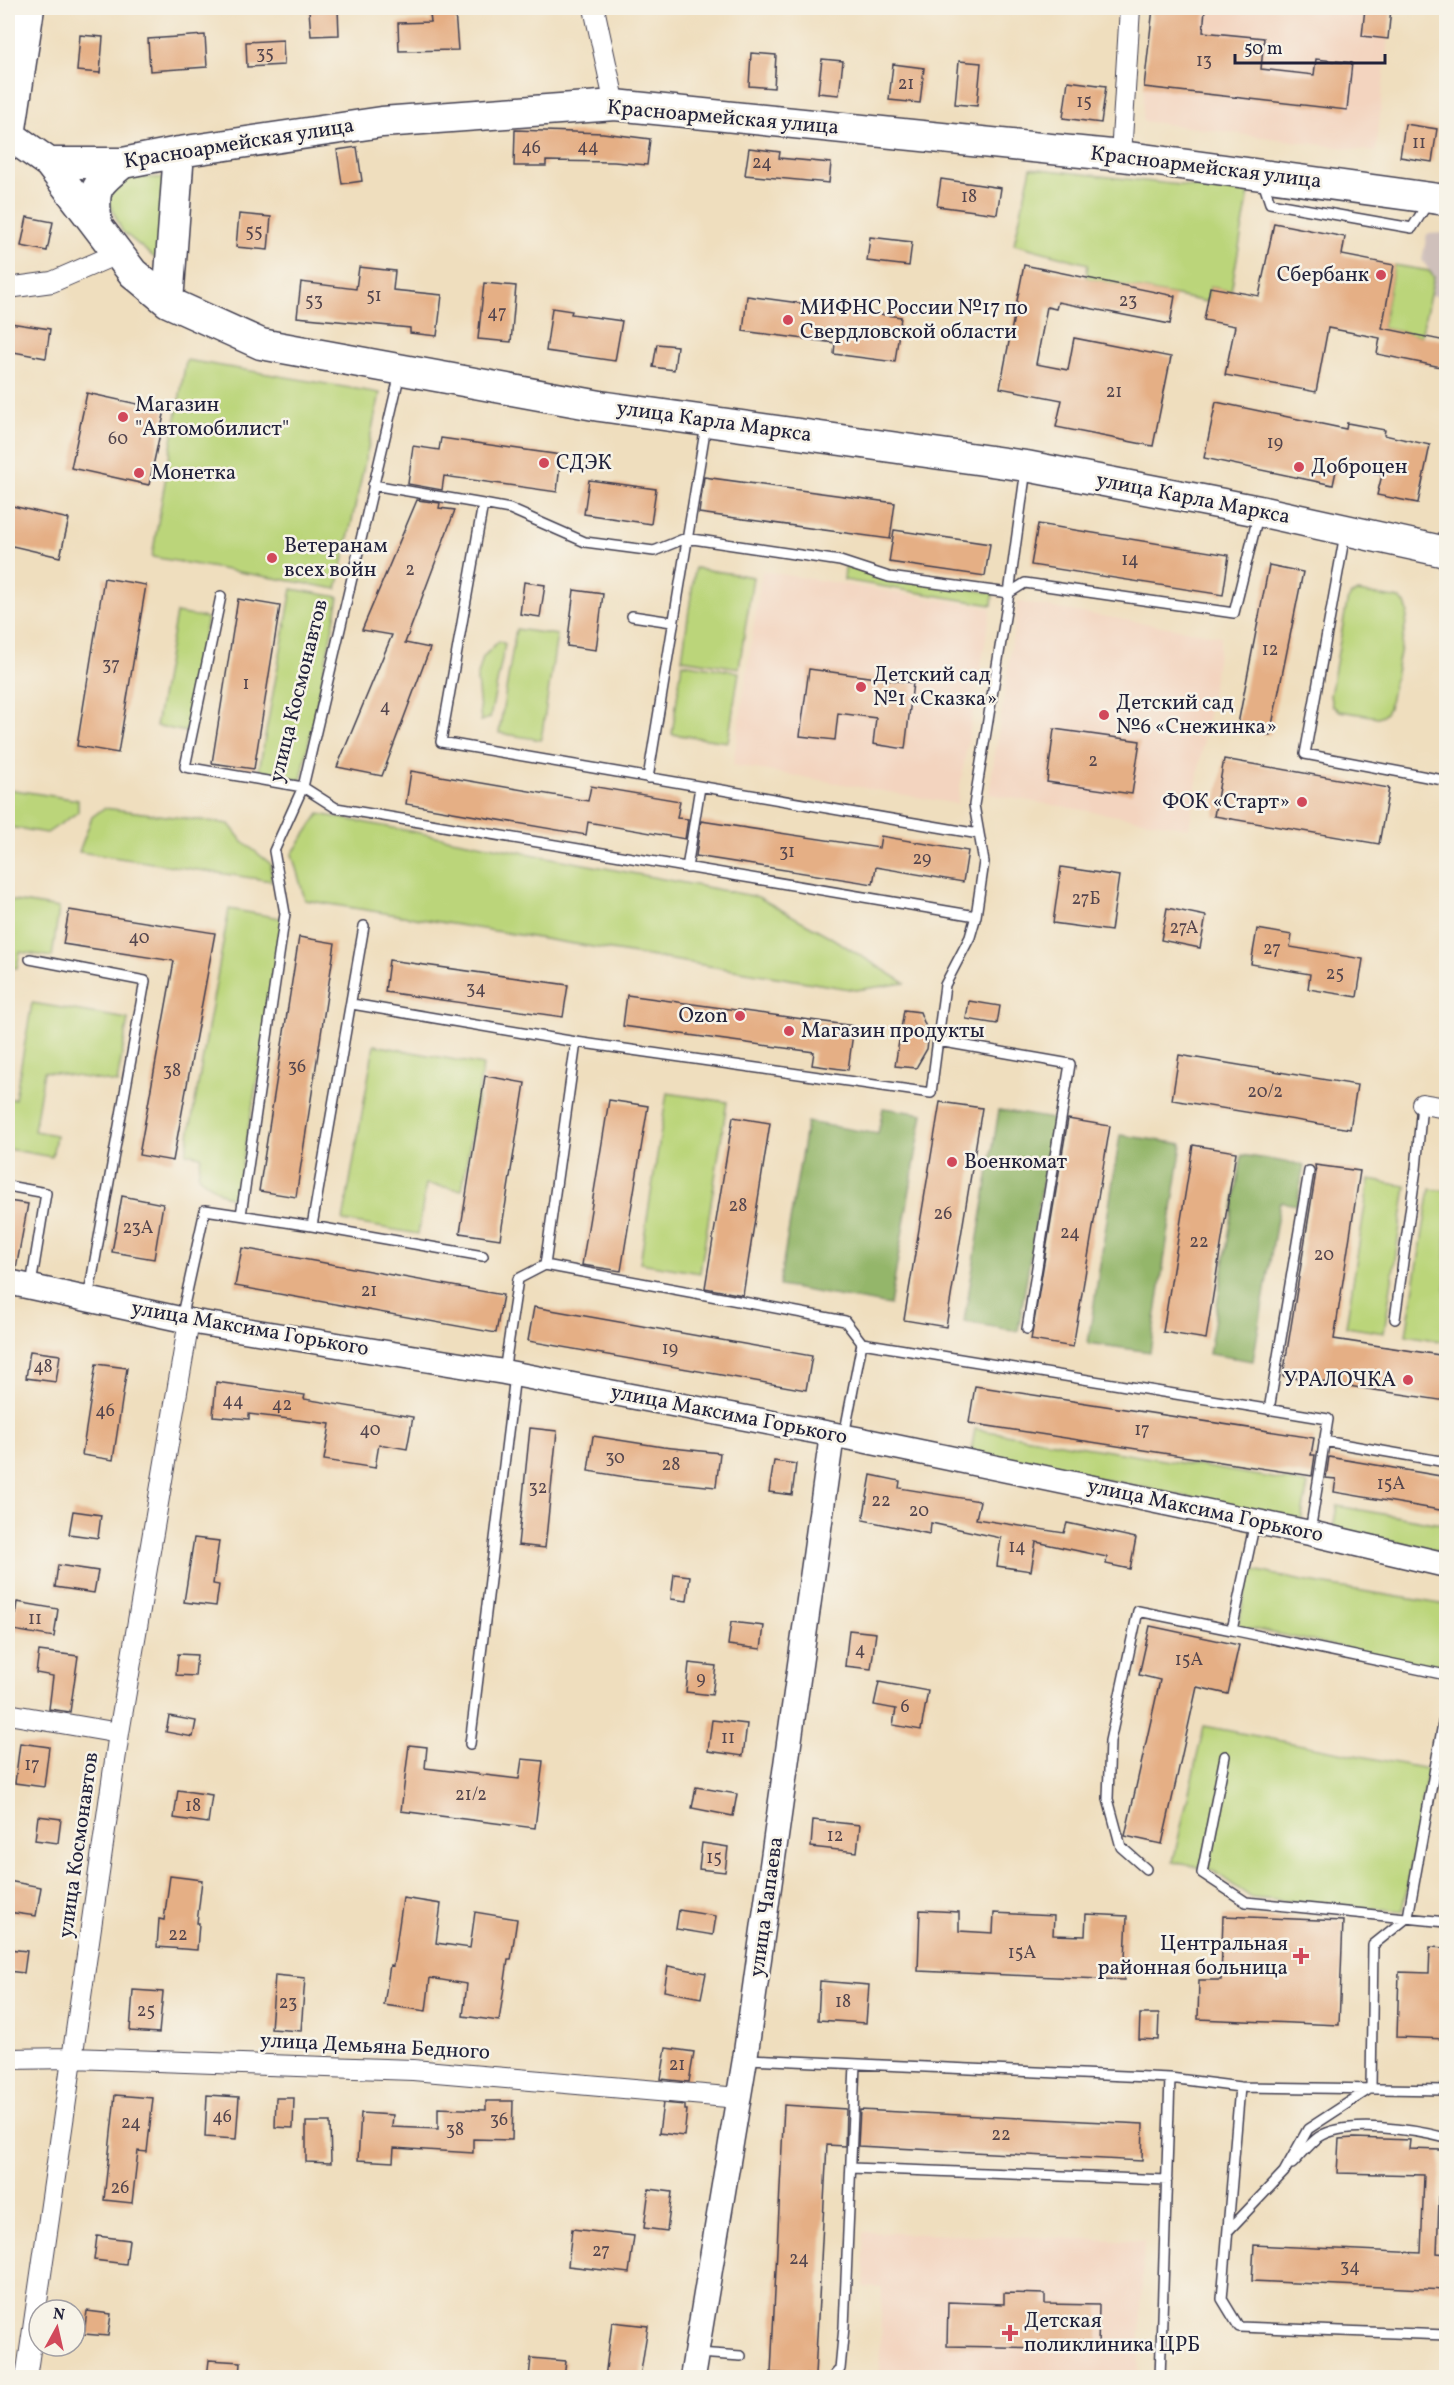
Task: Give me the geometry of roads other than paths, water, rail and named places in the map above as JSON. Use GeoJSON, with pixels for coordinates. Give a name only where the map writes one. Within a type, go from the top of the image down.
{"type":"FeatureCollection","features":[{"type":"Feature","properties":{"kind":"main road"},"geometry":{"type":"LineString","coordinates":[[29,8],[9,134],[49,164]]}},
{"type":"Feature","properties":{"kind":"main road","name":"Красноармейская улица"},"geometry":{"type":"LineString","coordinates":[[49,164],[123,163],[179,152],[382,122],[615,105],[1121,156],[1439,199]]}},
{"type":"Feature","properties":{"kind":"main road"},"geometry":{"type":"LineString","coordinates":[[168,302],[179,152]]}},
{"type":"Feature","properties":{"kind":"main road"},"geometry":{"type":"LineString","coordinates":[[97,224],[94,199],[101,180],[123,163]]}},
{"type":"Feature","properties":{"kind":"main road","name":"улица Карла Маркса"},"geometry":{"type":"LineString","coordinates":[[49,164],[133,273],[168,302],[261,344],[600,406],[1026,466],[1259,511],[1446,552]]}},
{"type":"Feature","properties":{"kind":"street"},"geometry":{"type":"LineString","coordinates":[[594,8],[615,105]]}},
{"type":"Feature","properties":{"kind":"street"},"geometry":{"type":"LineString","coordinates":[[1121,156],[1130,8]]}},
{"type":"Feature","properties":{"kind":"street"},"geometry":{"type":"LineString","coordinates":[[8,288],[52,282],[119,253]]}},
{"type":"Feature","properties":{"kind":"street"},"geometry":{"type":"LineString","coordinates":[[1422,1104],[1446,1108]]}},
{"type":"Feature","properties":{"kind":"street","name":"улица Максима Горького"},"geometry":{"type":"LineString","coordinates":[[19,1285],[185,1320],[510,1373],[838,1436],[1310,1533],[1446,1565]]}},
{"type":"Feature","properties":{"kind":"street","name":"улица Космонавтов"},"geometry":{"type":"LineString","coordinates":[[26,2378],[119,1733],[185,1320]]}},
{"type":"Feature","properties":{"kind":"street","name":"улица Чапаева"},"geometry":{"type":"LineString","coordinates":[[692,2378],[739,2098],[838,1436]]}},
{"type":"Feature","properties":{"kind":"street"},"geometry":{"type":"LineString","coordinates":[[8,1714],[119,1733]]}},
{"type":"Feature","properties":{"kind":"street","name":"улица Демьяна Бедного"},"geometry":{"type":"LineString","coordinates":[[8,2059],[72,2058],[413,2070],[739,2098]]}},
{"type":"Feature","properties":{"kind":"lane","name":"улица Космонавтов"},"geometry":{"type":"LineString","coordinates":[[241,1215],[285,915],[273,850],[303,787],[400,371]]}},
{"type":"Feature","properties":{"kind":"lane"},"geometry":{"type":"LineString","coordinates":[[648,778],[707,420]]}},
{"type":"Feature","properties":{"kind":"lane"},"geometry":{"type":"LineString","coordinates":[[352,1004],[576,1042],[931,1093],[945,985],[970,937],[976,916],[984,862],[974,805],[1009,593],[1026,466]]}},
{"type":"Feature","properties":{"kind":"lane"},"geometry":{"type":"LineString","coordinates":[[373,485],[510,509],[585,542],[654,551],[686,538],[840,561],[889,577],[1009,593],[1025,583],[1234,613],[1259,511]]}},
{"type":"Feature","properties":{"kind":"lane"},"geometry":{"type":"LineString","coordinates":[[483,504],[441,742],[979,834]]}},
{"type":"Feature","properties":{"kind":"lane"},"geometry":{"type":"LineString","coordinates":[[1346,529],[1305,754],[1443,780],[1446,776]]}},
{"type":"Feature","properties":{"kind":"lane"},"geometry":{"type":"LineString","coordinates":[[221,596],[185,767],[303,787],[336,808],[976,916]]}},
{"type":"Feature","properties":{"kind":"lane"},"geometry":{"type":"LineString","coordinates":[[632,616],[672,622]]}},
{"type":"Feature","properties":{"kind":"lane"},"geometry":{"type":"LineString","coordinates":[[687,868],[700,787]]}},
{"type":"Feature","properties":{"kind":"lane"},"geometry":{"type":"LineString","coordinates":[[312,1226],[364,926]]}},
{"type":"Feature","properties":{"kind":"lane"},"geometry":{"type":"LineString","coordinates":[[30,959],[145,981],[88,1299]]}},
{"type":"Feature","properties":{"kind":"lane"},"geometry":{"type":"LineString","coordinates":[[938,1041],[1070,1064],[1027,1329]]}},
{"type":"Feature","properties":{"kind":"lane"},"geometry":{"type":"LineString","coordinates":[[544,1265],[576,1042]]}},
{"type":"Feature","properties":{"kind":"lane"},"geometry":{"type":"LineString","coordinates":[[1395,1319],[1416,1169],[1422,1104]]}},
{"type":"Feature","properties":{"kind":"lane"},"geometry":{"type":"LineString","coordinates":[[1269,1410],[1309,1170]]}},
{"type":"Feature","properties":{"kind":"lane"},"geometry":{"type":"LineString","coordinates":[[8,1186],[46,1193],[19,1285]]}},
{"type":"Feature","properties":{"kind":"lane"},"geometry":{"type":"LineString","coordinates":[[185,1320],[205,1210],[483,1256]]}},
{"type":"Feature","properties":{"kind":"lane"},"geometry":{"type":"LineString","coordinates":[[470,1744],[518,1279],[544,1265],[845,1321],[862,1343],[1328,1419],[1310,1533]]}},
{"type":"Feature","properties":{"kind":"lane"},"geometry":{"type":"LineString","coordinates":[[838,1436],[862,1343]]}},
{"type":"Feature","properties":{"kind":"lane"},"geometry":{"type":"LineString","coordinates":[[1324,1441],[1446,1462]]}},
{"type":"Feature","properties":{"kind":"lane"},"geometry":{"type":"LineString","coordinates":[[1232,1630],[1255,1522]]}},
{"type":"Feature","properties":{"kind":"lane"},"geometry":{"type":"LineString","coordinates":[[1146,1869],[1121,1846],[1108,1798],[1110,1741],[1138,1611],[1446,1675]]}},
{"type":"Feature","properties":{"kind":"lane"},"geometry":{"type":"LineString","coordinates":[[1371,2088],[1373,1945],[1408,1917],[1446,1707]]}},
{"type":"Feature","properties":{"kind":"lane"},"geometry":{"type":"LineString","coordinates":[[1225,1756],[1202,1873],[1246,1902],[1446,1922]]}},
{"type":"Feature","properties":{"kind":"lane"},"geometry":{"type":"LineString","coordinates":[[745,2059],[1170,2078],[1240,2086],[1446,2090]]}},
{"type":"Feature","properties":{"kind":"lane"},"geometry":{"type":"LineString","coordinates":[[832,2378],[840,2369],[843,2337],[855,2064]]}},
{"type":"Feature","properties":{"kind":"lane"},"geometry":{"type":"LineString","coordinates":[[1160,2378],[1170,2078]]}},
{"type":"Feature","properties":{"kind":"lane"},"geometry":{"type":"LineString","coordinates":[[1240,2086],[1222,2299],[1239,2326],[1446,2335]]}},
{"type":"Feature","properties":{"kind":"lane"},"geometry":{"type":"LineString","coordinates":[[1284,2172],[1308,2129],[1371,2088]]}},
{"type":"Feature","properties":{"kind":"lane"},"geometry":{"type":"LineString","coordinates":[[1228,2231],[1319,2137],[1353,2127],[1425,2132],[1446,2138]]}},
{"type":"Feature","properties":{"kind":"lane"},"geometry":{"type":"LineString","coordinates":[[851,2168],[1167,2180]]}},
{"type":"Feature","properties":{"kind":"lane"},"geometry":{"type":"LineString","coordinates":[[696,2352],[741,2356]]}},
{"type":"Feature","properties":{"kind":"place","name":"Сбербанк"},"geometry":{"type":"Point","coordinates":[1381,275]}},
{"type":"Feature","properties":{"kind":"place","name":"МИФНС России №17 по Свердловской области"},"geometry":{"type":"Point","coordinates":[788,320]}},
{"type":"Feature","properties":{"kind":"place","name":"Магазин \"Автомобилист\""},"geometry":{"type":"Point","coordinates":[123,417]}},
{"type":"Feature","properties":{"kind":"place","name":"СДЭК"},"geometry":{"type":"Point","coordinates":[544,463]}},
{"type":"Feature","properties":{"kind":"place","name":"Доброцен"},"geometry":{"type":"Point","coordinates":[1299,467]}},
{"type":"Feature","properties":{"kind":"place","name":"Монетка"},"geometry":{"type":"Point","coordinates":[139,473]}},
{"type":"Feature","properties":{"kind":"place","name":"Ветеранам всех войн"},"geometry":{"type":"Point","coordinates":[272,558]}},
{"type":"Feature","properties":{"kind":"place","name":"Детский сад №1 «Сказка»"},"geometry":{"type":"Point","coordinates":[861,687]}},
{"type":"Feature","properties":{"kind":"place","name":"Детский сад №6 «Снежинка»"},"geometry":{"type":"Point","coordinates":[1104,715]}},
{"type":"Feature","properties":{"kind":"place","name":"ФОК «Старт»"},"geometry":{"type":"Point","coordinates":[1302,802]}},
{"type":"Feature","properties":{"kind":"place","name":"Ozon"},"geometry":{"type":"Point","coordinates":[740,1016]}},
{"type":"Feature","properties":{"kind":"place","name":"Магазин продукты"},"geometry":{"type":"Point","coordinates":[789,1031]}},
{"type":"Feature","properties":{"kind":"place","name":"Военкомат"},"geometry":{"type":"Point","coordinates":[952,1162]}},
{"type":"Feature","properties":{"kind":"place","name":"УРАЛОЧКА"},"geometry":{"type":"Point","coordinates":[1408,1380]}},
{"type":"Feature","properties":{"kind":"place","name":"Центральная районная больница"},"geometry":{"type":"Point","coordinates":[1301,1956]}},
{"type":"Feature","properties":{"kind":"place","name":"Детская поликлиника ЦРБ"},"geometry":{"type":"Point","coordinates":[1010,2333]}}]}
